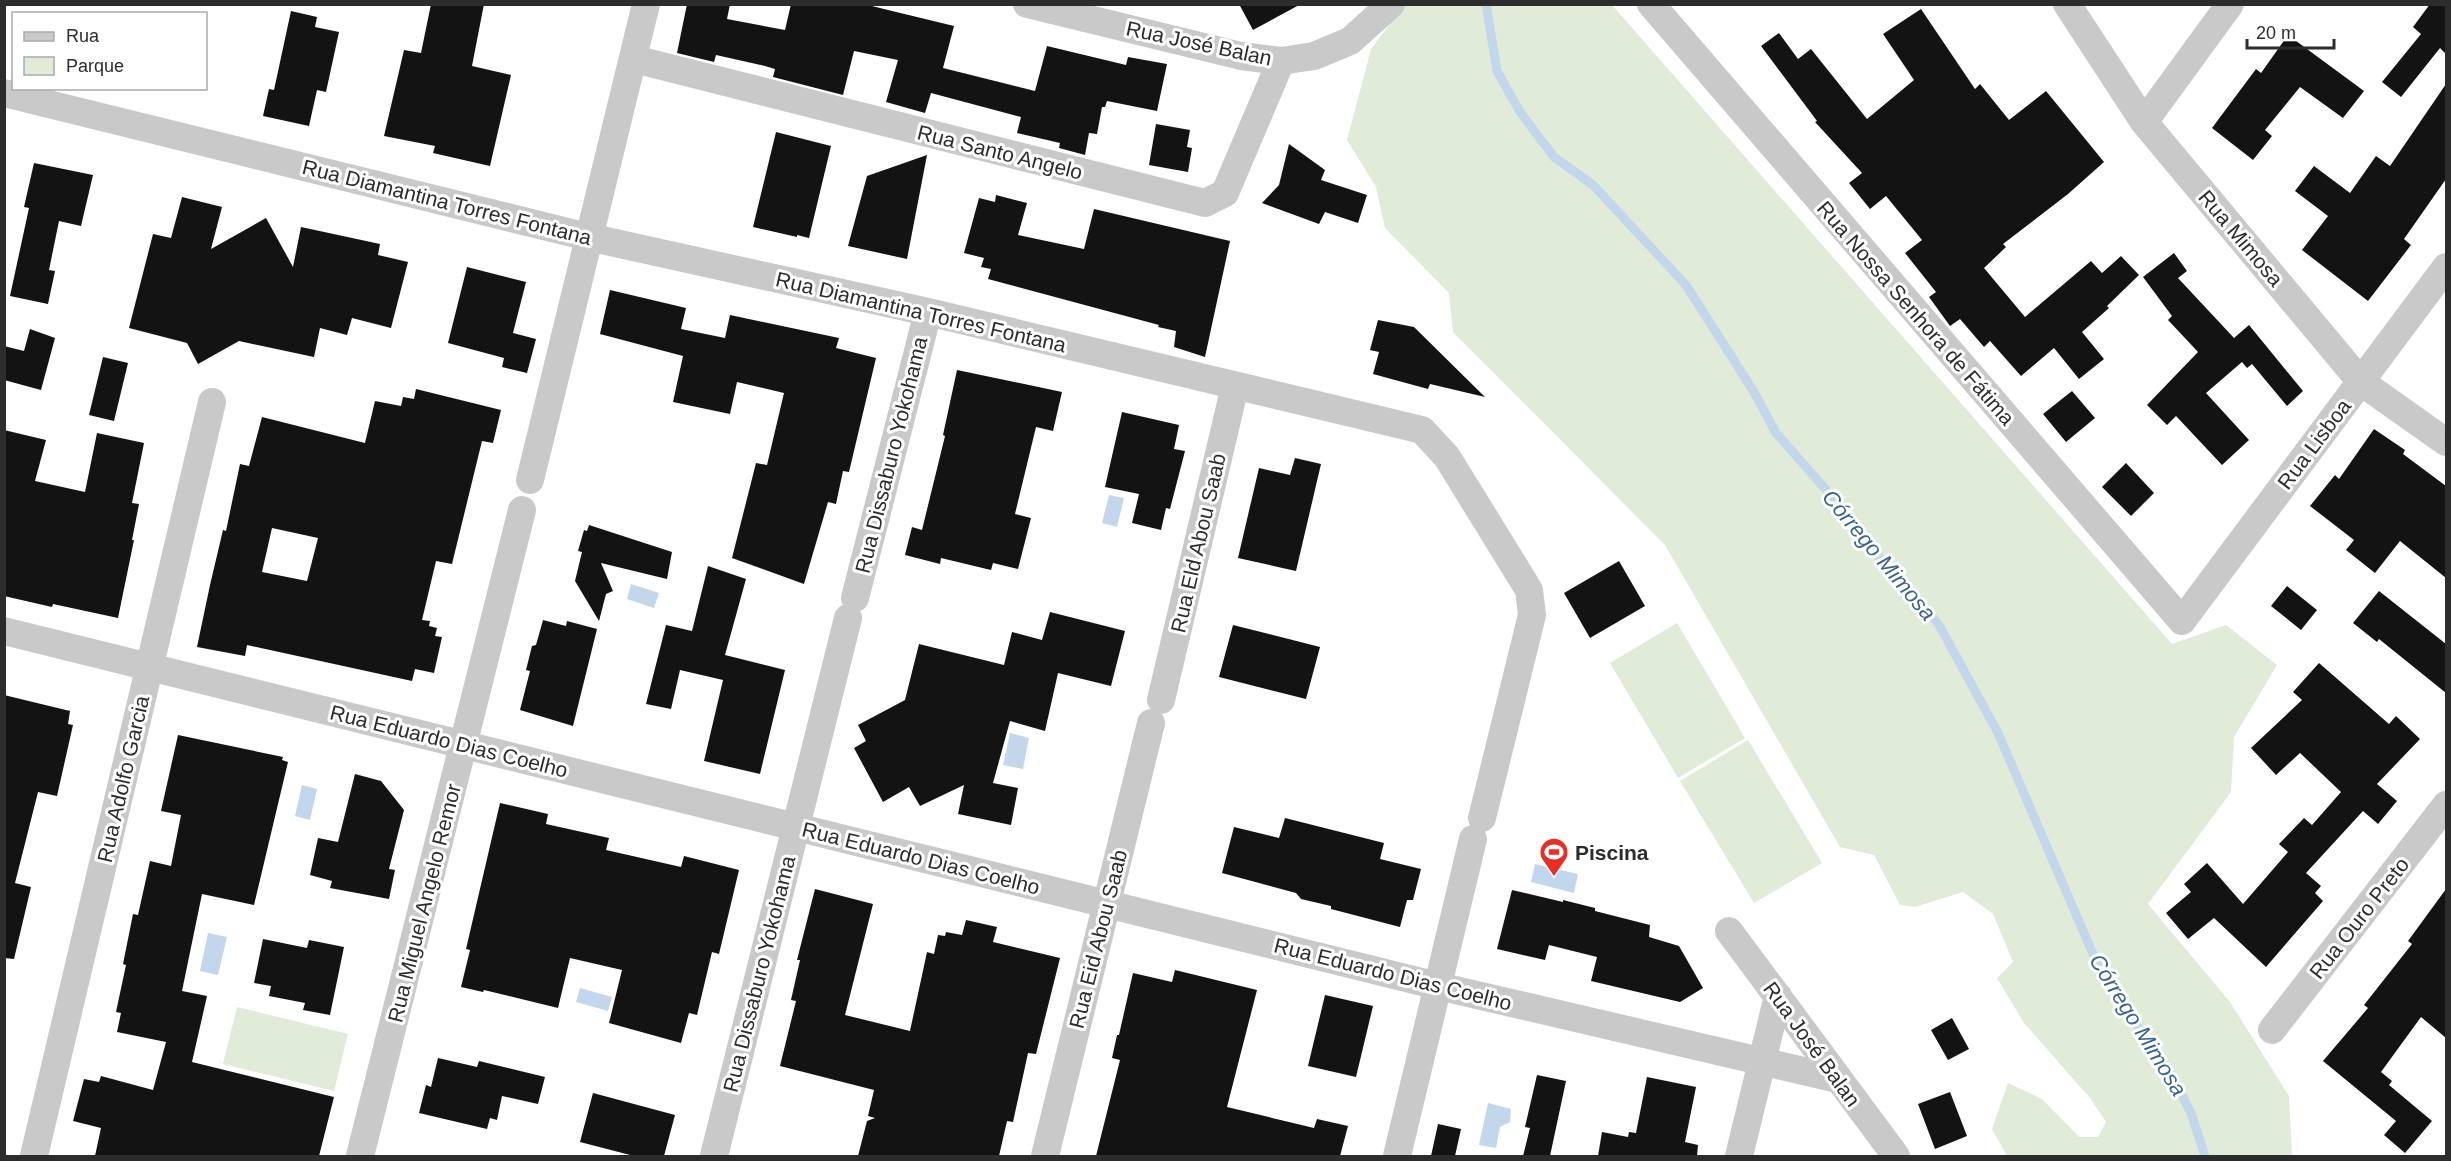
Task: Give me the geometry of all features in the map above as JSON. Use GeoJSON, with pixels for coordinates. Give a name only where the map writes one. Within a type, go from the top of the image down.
{"type":"FeatureCollection","features":[{"type":"Feature","properties":{"kind":"street"},"geometry":{"type":"LineString","coordinates":[[530,480],[646,4]]}},
{"type":"Feature","properties":{"kind":"street","name":"Rua José Balan"},"geometry":{"type":"LineString","coordinates":[[1027,4],[1241,56],[1281,61],[1314,56],[1350,41],[1391,4]]}},
{"type":"Feature","properties":{"kind":"street","name":"Rua Nossa Senhora de Fátima"},"geometry":{"type":"LineString","coordinates":[[1651,4],[2182,621]]}},
{"type":"Feature","properties":{"kind":"street","name":"Rua Mimosa"},"geometry":{"type":"LineString","coordinates":[[2067,4],[2144,122],[2361,382],[2446,442]]}},
{"type":"Feature","properties":{"kind":"street"},"geometry":{"type":"LineString","coordinates":[[2144,122],[2230,4]]}},
{"type":"Feature","properties":{"kind":"street","name":"Rua Santo Angelo"},"geometry":{"type":"LineString","coordinates":[[634,59],[1204,203],[1225,193],[1281,61]]}},
{"type":"Feature","properties":{"kind":"street","name":"Rua Diamantina Torres Fontana"},"geometry":{"type":"LineString","coordinates":[[4,93],[588,237],[928,312],[1422,430],[1446,457],[1529,590],[1532,615],[1397,1156]]}},
{"type":"Feature","properties":{"kind":"street","name":"Rua Lisboa"},"geometry":{"type":"LineString","coordinates":[[2182,621],[2446,267]]}},
{"type":"Feature","properties":{"kind":"street","name":"Rua Dissaburo Yokohama"},"geometry":{"type":"LineString","coordinates":[[714,1156],[928,312]]}},
{"type":"Feature","properties":{"kind":"street","name":"Rua Eld Abou Saab"},"geometry":{"type":"LineString","coordinates":[[1156,711],[1235,386]]}},
{"type":"Feature","properties":{"kind":"street","name":"Rua Adolfo Garcia"},"geometry":{"type":"LineString","coordinates":[[34,1156],[212,402]]}},
{"type":"Feature","properties":{"kind":"street","name":"Rua Miguel Angelo Remor"},"geometry":{"type":"LineString","coordinates":[[360,1156],[522,510]]}},
{"type":"Feature","properties":{"kind":"street","name":"Rua Eduardo Dias Coelho"},"geometry":{"type":"LineString","coordinates":[[4,631],[1438,986],[1838,1079]]}},
{"type":"Feature","properties":{"kind":"street","name":"Rua Eid Abou Saab"},"geometry":{"type":"LineString","coordinates":[[1045,1156],[1156,711]]}},
{"type":"Feature","properties":{"kind":"street","name":"Rua Ouro Preto"},"geometry":{"type":"LineString","coordinates":[[2272,1030],[2446,805]]}},
{"type":"Feature","properties":{"kind":"street","name":"Rua José Balan"},"geometry":{"type":"LineString","coordinates":[[1729,931],[1896,1156]]}},
{"type":"Feature","properties":{"kind":"street"},"geometry":{"type":"LineString","coordinates":[[1739,1156],[1778,996]]}},
{"type":"Feature","properties":{"kind":"green space"},"geometry":{"type":"Polygon","coordinates":[[[1404,5],[1612,5],[2172,644],[2226,625],[2277,665],[2234,737],[2231,792],[2148,904],[2230,1002],[2289,1096],[2292,1156],[2007,1156],[1992,1129],[2008,1083],[2042,1099],[2079,1137],[2098,1137],[2106,1122],[2090,1098],[2024,1023],[1997,978],[2013,962],[1993,914],[1963,892],[1915,907],[1900,905],[1874,855],[1840,847],[1665,545],[1453,332],[1449,293],[1385,228],[1376,187],[1347,140],[1371,49],[1404,5]]]}},
{"type":"Feature","properties":{"kind":"green space"},"geometry":{"type":"Polygon","coordinates":[[[1677,623],[1745,738],[1678,778],[1610,663],[1677,623]]]}},
{"type":"Feature","properties":{"kind":"green space"},"geometry":{"type":"Polygon","coordinates":[[[1748,740],[1822,863],[1754,903],[1680,781],[1748,740]]]}},
{"type":"Feature","properties":{"kind":"green space"},"geometry":{"type":"Polygon","coordinates":[[[237,1007],[348,1034],[334,1091],[223,1064],[237,1007]]]}},
{"type":"Feature","properties":{"kind":"water"},"geometry":{"type":"Polygon","coordinates":[[[1109,495],[1124,498],[1117,527],[1102,523],[1109,495]]]}},
{"type":"Feature","properties":{"kind":"water"},"geometry":{"type":"Polygon","coordinates":[[[631,584],[659,593],[654,608],[627,599],[631,584]]]}},
{"type":"Feature","properties":{"kind":"water"},"geometry":{"type":"Polygon","coordinates":[[[1010,733],[1029,738],[1023,769],[1003,765],[1010,733]]]}},
{"type":"Feature","properties":{"kind":"water"},"geometry":{"type":"Polygon","coordinates":[[[302,785],[317,789],[310,820],[295,816],[302,785]]]}},
{"type":"Feature","properties":{"kind":"water","name":"Piscina"},"geometry":{"type":"Polygon","coordinates":[[[1535,864],[1578,874],[1574,893],[1531,882],[1535,864]]]}},
{"type":"Feature","properties":{"kind":"water"},"geometry":{"type":"Polygon","coordinates":[[[208,933],[227,937],[218,975],[200,971],[208,933]]]}},
{"type":"Feature","properties":{"kind":"water"},"geometry":{"type":"Polygon","coordinates":[[[580,988],[612,997],[608,1011],[576,1002],[580,988]]]}},
{"type":"Feature","properties":{"kind":"water"},"geometry":{"type":"Polygon","coordinates":[[[1488,1103],[1511,1109],[1510,1122],[1500,1127],[1496,1148],[1479,1145],[1488,1103]]]}},
{"type":"Feature","properties":{"kind":"building"},"geometry":{"type":"Polygon","coordinates":[[[431,4],[484,4],[472,66],[511,75],[490,166],[433,153],[435,146],[384,136],[404,50],[421,53],[431,4]]]}},
{"type":"Feature","properties":{"kind":"building"},"geometry":{"type":"Polygon","coordinates":[[[687,4],[730,4],[727,19],[785,30],[791,4],[864,4],[954,26],[943,68],[1035,91],[1047,46],[1126,65],[1128,57],[1167,64],[1157,111],[1107,101],[1105,107],[1102,107],[1097,134],[1089,133],[1085,155],[1059,148],[1060,143],[1017,133],[1021,117],[931,93],[925,113],[886,102],[898,60],[854,51],[843,95],[773,77],[775,69],[765,66],[716,55],[714,62],[677,53],[687,4]]]}},
{"type":"Feature","properties":{"kind":"building"},"geometry":{"type":"Polygon","coordinates":[[[1239,4],[1301,4],[1253,30],[1239,4]]]}},
{"type":"Feature","properties":{"kind":"building"},"geometry":{"type":"Polygon","coordinates":[[[2430,4],[2446,4],[2446,54],[2440,48],[2401,97],[2382,82],[2421,34],[2413,27],[2430,4]]]}},
{"type":"Feature","properties":{"kind":"building"},"geometry":{"type":"Polygon","coordinates":[[[1921,9],[1975,89],[1980,84],[2009,120],[2046,91],[2104,162],[2068,194],[2003,244],[2006,247],[1984,268],[2025,317],[2091,261],[2102,273],[2121,256],[2139,275],[2107,306],[2109,308],[2082,332],[2104,359],[2079,379],[2054,348],[2021,376],[1990,341],[1984,347],[1960,319],[1950,326],[1929,297],[1936,292],[1905,253],[1922,240],[1886,196],[1870,209],[1849,183],[1862,173],[1815,122],[1817,121],[1761,46],[1779,33],[1798,59],[1811,49],[1867,119],[1914,80],[1883,34],[1921,9]]]}},
{"type":"Feature","properties":{"kind":"building"},"geometry":{"type":"Polygon","coordinates":[[[291,11],[317,17],[315,27],[339,32],[326,92],[317,90],[309,126],[263,116],[269,89],[274,90],[291,11]]]}},
{"type":"Feature","properties":{"kind":"building"},"geometry":{"type":"Polygon","coordinates":[[[2288,35],[2364,91],[2343,118],[2300,87],[2265,130],[2272,136],[2253,160],[2212,128],[2256,69],[2261,73],[2288,35]]]}},
{"type":"Feature","properties":{"kind":"building"},"geometry":{"type":"Polygon","coordinates":[[[2446,84],[2446,179],[2404,239],[2411,245],[2368,301],[2302,250],[2328,216],[2295,191],[2314,166],[2350,193],[2376,156],[2390,166],[2446,84]]]}},
{"type":"Feature","properties":{"kind":"building"},"geometry":{"type":"Polygon","coordinates":[[[1156,124],[1190,130],[1187,147],[1192,148],[1188,172],[1149,165],[1156,124]]]}},
{"type":"Feature","properties":{"kind":"building"},"geometry":{"type":"Polygon","coordinates":[[[776,132],[831,146],[809,238],[753,227],[776,132]]]}},
{"type":"Feature","properties":{"kind":"building"},"geometry":{"type":"Polygon","coordinates":[[[1289,144],[1325,170],[1321,180],[1367,195],[1358,223],[1325,212],[1319,224],[1262,203],[1279,185],[1289,144]]]}},
{"type":"Feature","properties":{"kind":"building"},"geometry":{"type":"Polygon","coordinates":[[[927,155],[907,259],[848,246],[867,176],[927,155]]]}},
{"type":"Feature","properties":{"kind":"building"},"geometry":{"type":"Polygon","coordinates":[[[34,163],[93,175],[81,226],[59,221],[49,270],[55,271],[48,304],[10,296],[29,208],[24,207],[34,163]]]}},
{"type":"Feature","properties":{"kind":"building"},"geometry":{"type":"Polygon","coordinates":[[[996,195],[1027,203],[1018,235],[1084,249],[1094,209],[1230,241],[1205,357],[1174,347],[1176,331],[988,279],[991,269],[981,267],[984,258],[964,253],[979,198],[995,202],[996,195]]]}},
{"type":"Feature","properties":{"kind":"building"},"geometry":{"type":"Polygon","coordinates":[[[182,197],[222,207],[211,249],[266,218],[293,267],[301,227],[380,244],[378,255],[408,262],[391,328],[352,318],[347,335],[320,328],[314,357],[239,341],[198,364],[187,343],[129,328],[153,234],[171,238],[182,197]]]}},
{"type":"Feature","properties":{"kind":"building"},"geometry":{"type":"Polygon","coordinates":[[[2174,253],[2187,271],[2178,278],[2234,338],[2249,325],[2303,391],[2287,406],[2252,364],[2247,368],[2242,362],[2206,393],[2249,440],[2222,465],[2176,416],[2167,425],[2147,405],[2198,352],[2168,320],[2172,316],[2143,277],[2174,253]]]}},
{"type":"Feature","properties":{"kind":"building"},"geometry":{"type":"Polygon","coordinates":[[[467,267],[526,282],[513,333],[536,339],[527,373],[502,367],[504,358],[448,343],[467,267]]]}},
{"type":"Feature","properties":{"kind":"building"},"geometry":{"type":"Polygon","coordinates":[[[610,290],[686,308],[681,329],[725,338],[730,315],[839,338],[836,348],[876,358],[849,472],[843,471],[836,504],[828,502],[804,584],[732,558],[756,463],[767,465],[784,393],[737,382],[730,414],[673,402],[683,356],[600,334],[610,290]]]}},
{"type":"Feature","properties":{"kind":"building"},"geometry":{"type":"Polygon","coordinates":[[[1378,320],[1414,327],[1485,397],[1430,384],[1428,389],[1373,374],[1379,352],[1370,350],[1378,320]]]}},
{"type":"Feature","properties":{"kind":"building"},"geometry":{"type":"Polygon","coordinates":[[[30,329],[55,338],[41,390],[4,380],[4,346],[24,351],[30,329]]]}},
{"type":"Feature","properties":{"kind":"building"},"geometry":{"type":"Polygon","coordinates":[[[103,357],[128,363],[114,421],[89,415],[103,357]]]}},
{"type":"Feature","properties":{"kind":"building"},"geometry":{"type":"Polygon","coordinates":[[[957,370],[1062,392],[1053,431],[1036,427],[1015,514],[1031,518],[1018,569],[993,563],[991,570],[941,558],[940,564],[905,555],[912,527],[922,530],[945,436],[943,435],[957,370]]]}},
{"type":"Feature","properties":{"kind":"building"},"geometry":{"type":"Polygon","coordinates":[[[416,389],[501,410],[493,443],[482,441],[452,564],[436,561],[422,620],[430,621],[429,626],[437,628],[435,636],[442,637],[434,673],[415,669],[412,681],[247,645],[245,656],[197,647],[240,464],[249,466],[262,417],[365,443],[375,401],[401,406],[403,397],[414,399],[416,389]],[[272,528],[262,572],[307,581],[318,538],[272,528]]]}},
{"type":"Feature","properties":{"kind":"building"},"geometry":{"type":"Polygon","coordinates":[[[2072,391],[2095,418],[2066,442],[2043,414],[2072,391]]]}},
{"type":"Feature","properties":{"kind":"building"},"geometry":{"type":"Polygon","coordinates":[[[1122,412],[1179,425],[1174,449],[1185,451],[1170,509],[1166,508],[1161,530],[1132,523],[1139,494],[1105,487],[1122,412]]]}},
{"type":"Feature","properties":{"kind":"building"},"geometry":{"type":"Polygon","coordinates":[[[2374,429],[2405,450],[2403,454],[2446,486],[2446,578],[2400,541],[2375,573],[2346,550],[2354,540],[2310,506],[2335,475],[2339,479],[2374,429]]]}},
{"type":"Feature","properties":{"kind":"building"},"geometry":{"type":"Polygon","coordinates":[[[4,430],[46,440],[35,481],[85,492],[97,433],[144,443],[132,503],[139,504],[132,540],[134,540],[118,618],[4,596],[4,430]]]}},
{"type":"Feature","properties":{"kind":"building"},"geometry":{"type":"Polygon","coordinates":[[[1295,458],[1321,464],[1296,571],[1238,558],[1259,468],[1290,475],[1295,458]]]}},
{"type":"Feature","properties":{"kind":"building"},"geometry":{"type":"Polygon","coordinates":[[[2126,463],[2154,493],[2131,516],[2102,487],[2126,463]]]}},
{"type":"Feature","properties":{"kind":"building"},"geometry":{"type":"Polygon","coordinates":[[[589,525],[672,552],[667,579],[601,563],[613,591],[606,594],[599,621],[575,581],[582,552],[578,551],[584,530],[587,531],[589,525]]]}},
{"type":"Feature","properties":{"kind":"building"},"geometry":{"type":"Polygon","coordinates":[[[1619,561],[1645,606],[1590,638],[1564,593],[1619,561]]]}},
{"type":"Feature","properties":{"kind":"building"},"geometry":{"type":"Polygon","coordinates":[[[708,566],[746,579],[725,655],[785,670],[760,774],[704,761],[723,680],[680,670],[671,709],[646,704],[666,625],[692,631],[708,566]]]}},
{"type":"Feature","properties":{"kind":"building"},"geometry":{"type":"Polygon","coordinates":[[[2287,586],[2317,610],[2301,630],[2271,606],[2287,586]]]}},
{"type":"Feature","properties":{"kind":"building"},"geometry":{"type":"Polygon","coordinates":[[[2379,591],[2446,644],[2446,693],[2379,639],[2377,642],[2353,623],[2379,591]]]}},
{"type":"Feature","properties":{"kind":"building"},"geometry":{"type":"Polygon","coordinates":[[[1050,612],[1125,631],[1111,686],[1058,673],[1045,731],[1010,721],[993,783],[1018,788],[1011,825],[958,814],[964,785],[920,806],[909,787],[883,802],[854,748],[866,741],[858,725],[905,700],[919,644],[1004,665],[1012,632],[1042,640],[1050,612]]]}},
{"type":"Feature","properties":{"kind":"building"},"geometry":{"type":"Polygon","coordinates":[[[543,620],[566,626],[567,621],[597,629],[573,726],[520,710],[530,671],[526,670],[532,646],[536,645],[543,620]]]}},
{"type":"Feature","properties":{"kind":"building"},"geometry":{"type":"Polygon","coordinates":[[[1233,625],[1320,647],[1306,699],[1219,677],[1233,625]]]}},
{"type":"Feature","properties":{"kind":"building"},"geometry":{"type":"Polygon","coordinates":[[[2319,663],[2389,724],[2396,716],[2420,739],[2377,784],[2397,801],[2378,824],[2363,811],[2306,873],[2321,886],[2315,893],[2323,901],[2266,967],[2214,918],[2188,939],[2166,913],[2191,892],[2184,884],[2207,863],[2243,904],[2288,852],[2279,844],[2304,818],[2312,825],[2341,792],[2300,753],[2276,775],[2251,748],[2302,700],[2293,692],[2319,663]]]}},
{"type":"Feature","properties":{"kind":"building"},"geometry":{"type":"Polygon","coordinates":[[[4,695],[70,711],[68,724],[73,725],[57,796],[38,792],[15,883],[31,887],[14,959],[4,958],[4,695]]]}},
{"type":"Feature","properties":{"kind":"building"},"geometry":{"type":"Polygon","coordinates":[[[178,735],[283,757],[282,760],[288,762],[254,905],[202,894],[182,991],[207,996],[192,1062],[334,1097],[319,1156],[95,1156],[101,1128],[73,1121],[84,1079],[99,1082],[101,1076],[153,1090],[166,1042],[117,1032],[121,1013],[116,1012],[126,965],[123,964],[133,914],[138,915],[150,861],[171,866],[181,815],[161,811],[178,735]]]}},
{"type":"Feature","properties":{"kind":"building"},"geometry":{"type":"Polygon","coordinates":[[[355,774],[381,781],[404,810],[389,869],[395,870],[389,899],[330,888],[332,881],[310,875],[318,838],[338,842],[355,774]]]}},
{"type":"Feature","properties":{"kind":"building"},"geometry":{"type":"Polygon","coordinates":[[[500,803],[548,814],[546,824],[609,838],[606,850],[681,867],[684,856],[739,870],[719,954],[712,952],[697,1015],[689,1013],[681,1043],[609,1023],[622,970],[570,958],[558,1008],[484,990],[483,992],[461,987],[470,950],[466,949],[500,803]]]}},
{"type":"Feature","properties":{"kind":"building"},"geometry":{"type":"Polygon","coordinates":[[[1285,818],[1384,843],[1380,859],[1421,869],[1413,900],[1407,900],[1400,927],[1331,909],[1331,906],[1301,899],[1296,893],[1222,873],[1234,827],[1279,838],[1285,818]]]}},
{"type":"Feature","properties":{"kind":"building"},"geometry":{"type":"Polygon","coordinates":[[[815,889],[873,904],[845,1015],[910,1031],[927,952],[934,954],[938,935],[945,936],[946,932],[962,935],[966,920],[997,927],[993,942],[1060,958],[1036,1054],[1028,1053],[1013,1122],[1007,1121],[999,1156],[858,1156],[867,1121],[875,1118],[868,1116],[874,1090],[780,1066],[796,1001],[791,1000],[800,960],[797,960],[815,889]]]}},
{"type":"Feature","properties":{"kind":"building"},"geometry":{"type":"Polygon","coordinates":[[[2446,889],[2446,1038],[2421,1017],[2381,1072],[2392,1081],[2389,1085],[2432,1121],[2405,1153],[2384,1135],[2396,1121],[2323,1061],[2368,1008],[2364,1005],[2412,944],[2408,941],[2446,889]]]}},
{"type":"Feature","properties":{"kind":"building"},"geometry":{"type":"Polygon","coordinates":[[[1512,890],[1595,908],[1595,911],[1650,925],[1649,937],[1679,946],[1703,988],[1680,1002],[1591,981],[1597,957],[1549,945],[1545,960],[1497,949],[1512,890]]]}},
{"type":"Feature","properties":{"kind":"building"},"geometry":{"type":"Polygon","coordinates":[[[263,939],[307,948],[309,940],[344,947],[330,1015],[303,1010],[305,1003],[269,996],[271,986],[254,983],[263,939]]]}},
{"type":"Feature","properties":{"kind":"building"},"geometry":{"type":"Polygon","coordinates":[[[1175,970],[1257,990],[1227,1107],[1314,1128],[1317,1119],[1348,1126],[1340,1156],[1096,1156],[1120,1060],[1112,1058],[1133,973],[1172,982],[1175,970]]]}},
{"type":"Feature","properties":{"kind":"building"},"geometry":{"type":"Polygon","coordinates":[[[1325,995],[1373,1006],[1356,1077],[1308,1066],[1325,995]]]}},
{"type":"Feature","properties":{"kind":"building"},"geometry":{"type":"Polygon","coordinates":[[[1952,1018],[1969,1049],[1948,1060],[1931,1030],[1952,1018]]]}},
{"type":"Feature","properties":{"kind":"building"},"geometry":{"type":"Polygon","coordinates":[[[438,1058],[477,1067],[479,1061],[545,1077],[538,1104],[502,1096],[497,1120],[490,1118],[487,1129],[419,1113],[426,1085],[431,1087],[438,1058]]]}},
{"type":"Feature","properties":{"kind":"building"},"geometry":{"type":"Polygon","coordinates":[[[1537,1075],[1566,1081],[1550,1156],[1523,1156],[1530,1128],[1525,1127],[1537,1075]]]}},
{"type":"Feature","properties":{"kind":"building"},"geometry":{"type":"Polygon","coordinates":[[[1647,1077],[1696,1087],[1685,1142],[1698,1145],[1697,1156],[1598,1156],[1602,1132],[1628,1137],[1629,1132],[1636,1133],[1647,1077]]]}},
{"type":"Feature","properties":{"kind":"building"},"geometry":{"type":"Polygon","coordinates":[[[1950,1092],[1967,1136],[1935,1149],[1918,1104],[1950,1092]]]}},
{"type":"Feature","properties":{"kind":"building"},"geometry":{"type":"Polygon","coordinates":[[[593,1093],[675,1115],[664,1156],[634,1156],[580,1142],[593,1093]]]}},
{"type":"Feature","properties":{"kind":"building"},"geometry":{"type":"Polygon","coordinates":[[[1438,1124],[1461,1129],[1455,1156],[1431,1156],[1438,1124]]]}},
{"type":"Feature","properties":{"kind":"waterway","name":"Córrego Mimosa"},"geometry":{"type":"LineString","coordinates":[[1486,4],[1497,71],[1520,112],[1554,157],[1593,185],[1686,285],[1754,392],[1776,433],[1828,492],[1866,543],[1908,587],[1939,625],[1998,733],[2102,975],[2171,1074],[2191,1113],[2205,1156]]}},
{"type":"Feature","properties":{"kind":"place","name":"Piscina"},"geometry":{"type":"Point","coordinates":[1554,878]}}]}
